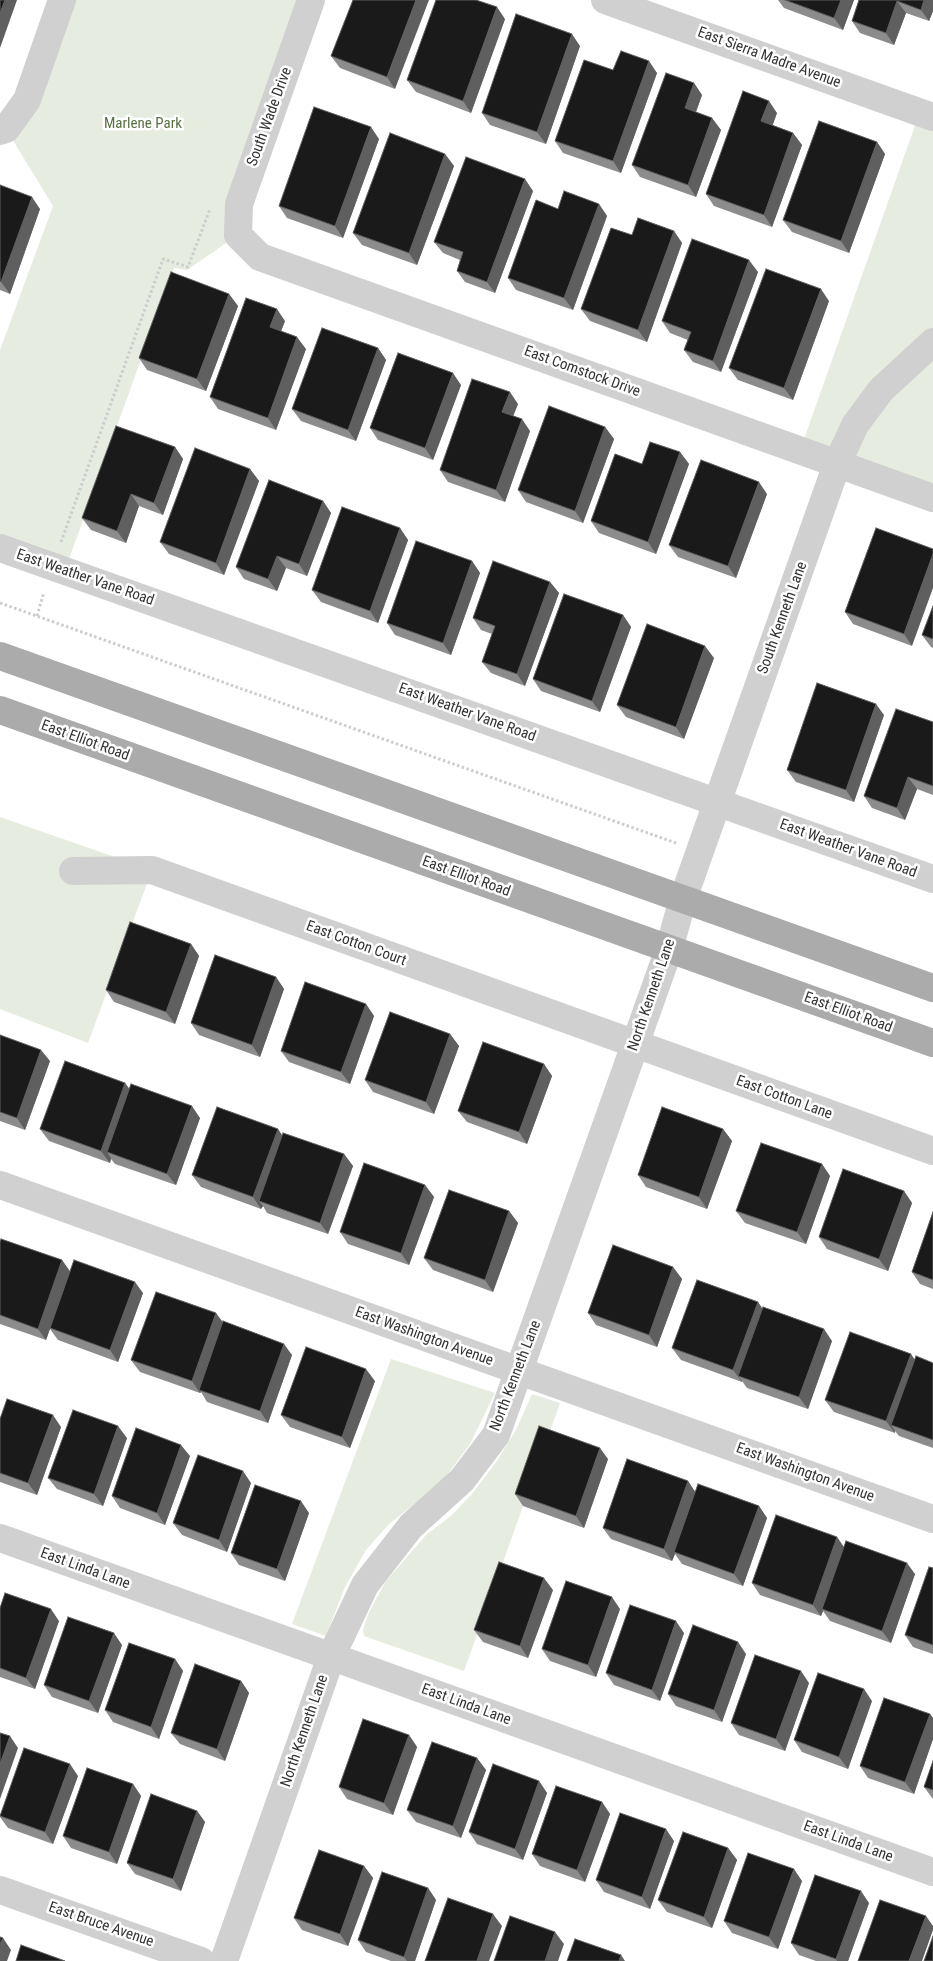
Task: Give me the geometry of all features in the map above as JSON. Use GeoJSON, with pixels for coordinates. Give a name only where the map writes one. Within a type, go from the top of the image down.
{"type":"FeatureCollection","features":[{"type":"Feature","properties":{"kind":"main road"},"geometry":{"type":"LineString","coordinates":[[0,656],[680,910],[933,988]]}},
{"type":"Feature","properties":{"kind":"main road","name":"East Elliot Road"},"geometry":{"type":"LineString","coordinates":[[0,710],[933,1043]]}},
{"type":"Feature","properties":{"kind":"street"},"geometry":{"type":"LineString","coordinates":[[3,130],[27,100],[62,0]]}},
{"type":"Feature","properties":{"kind":"street","name":"South Wade Drive"},"geometry":{"type":"LineString","coordinates":[[238,227],[239,204],[311,0]]}},
{"type":"Feature","properties":{"kind":"street","name":"East Sierra Madre Avenue"},"geometry":{"type":"LineString","coordinates":[[605,0],[933,117]]}},
{"type":"Feature","properties":{"kind":"street","name":"East Comstock Drive"},"geometry":{"type":"LineString","coordinates":[[238,227],[260,257],[933,498]]}},
{"type":"Feature","properties":{"kind":"street","name":"South Kenneth Lane"},"geometry":{"type":"LineString","coordinates":[[680,910],[837,464],[855,424],[881,390],[933,342]]}},
{"type":"Feature","properties":{"kind":"street","name":"East Weather Vane Road"},"geometry":{"type":"LineString","coordinates":[[0,548],[933,879]]}},
{"type":"Feature","properties":{"kind":"street","name":"East Cotton Court"},"geometry":{"type":"LineString","coordinates":[[73,871],[152,870],[634,1044]]}},
{"type":"Feature","properties":{"kind":"street","name":"North Kenneth Lane"},"geometry":{"type":"LineString","coordinates":[[224,1961],[330,1657],[365,1585],[411,1526],[462,1480],[496,1435],[669,950],[680,910]]}},
{"type":"Feature","properties":{"kind":"street","name":"East Cotton Lane"},"geometry":{"type":"LineString","coordinates":[[634,1044],[933,1151]]}},
{"type":"Feature","properties":{"kind":"street","name":"East Washington Avenue"},"geometry":{"type":"LineString","coordinates":[[0,1185],[933,1519]]}},
{"type":"Feature","properties":{"kind":"street","name":"East Linda Lane"},"geometry":{"type":"LineString","coordinates":[[0,1538],[933,1872]]}},
{"type":"Feature","properties":{"kind":"street","name":"East Bruce Avenue"},"geometry":{"type":"LineString","coordinates":[[0,1890],[201,1961]]}},
{"type":"Feature","properties":{"kind":"path"},"geometry":{"type":"LineString","coordinates":[[36,616],[52,566],[163,259],[188,266],[209,209],[238,227]]}},
{"type":"Feature","properties":{"kind":"path"},"geometry":{"type":"LineString","coordinates":[[0,603],[700,852]]}},
{"type":"Feature","properties":{"kind":"green space","name":"Marlene Park"},"geometry":{"type":"Polygon","coordinates":[[[63,0],[311,0],[238,235],[187,270],[174,268],[65,570],[0,548],[0,350],[53,206],[6,129],[63,0]]]}},
{"type":"Feature","properties":{"kind":"green space"},"geometry":{"type":"Polygon","coordinates":[[[917,120],[933,126],[933,489],[803,442],[917,120]]]}},
{"type":"Feature","properties":{"kind":"green space"},"geometry":{"type":"Polygon","coordinates":[[[0,817],[152,870],[88,1043],[0,1009],[0,817]]]}},
{"type":"Feature","properties":{"kind":"green space"},"geometry":{"type":"Polygon","coordinates":[[[391,1359],[495,1393],[470,1444],[441,1483],[389,1524],[366,1550],[345,1587],[326,1636],[292,1624],[391,1359]]]}},
{"type":"Feature","properties":{"kind":"green space"},"geometry":{"type":"Polygon","coordinates":[[[532,1394],[560,1403],[464,1671],[364,1636],[363,1630],[369,1612],[386,1581],[426,1535],[451,1516],[472,1494],[497,1461],[517,1428],[532,1394]]]}},
{"type":"Feature","properties":{"kind":"building"},"geometry":{"type":"Polygon","coordinates":[[[0,0],[5,0],[0,13],[0,0]]]}},
{"type":"Feature","properties":{"kind":"building"},"geometry":{"type":"Polygon","coordinates":[[[353,0],[416,0],[387,77],[331,56],[353,0]]]}},
{"type":"Feature","properties":{"kind":"building"},"geometry":{"type":"Polygon","coordinates":[[[436,0],[476,0],[497,7],[463,101],[407,80],[436,0]]]}},
{"type":"Feature","properties":{"kind":"building"},"geometry":{"type":"Polygon","coordinates":[[[785,0],[841,0],[834,18],[785,0]]]}},
{"type":"Feature","properties":{"kind":"building"},"geometry":{"type":"Polygon","coordinates":[[[859,0],[924,0],[921,10],[897,1],[886,33],[852,21],[859,0]]]}},
{"type":"Feature","properties":{"kind":"building"},"geometry":{"type":"Polygon","coordinates":[[[516,14],[572,34],[537,132],[482,113],[516,14]]]}},
{"type":"Feature","properties":{"kind":"building"},"geometry":{"type":"Polygon","coordinates":[[[621,51],[649,61],[613,161],[555,141],[584,60],[613,70],[621,51]]]}},
{"type":"Feature","properties":{"kind":"building"},"geometry":{"type":"Polygon","coordinates":[[[666,73],[694,83],[685,108],[712,118],[688,185],[632,165],[666,73]]]}},
{"type":"Feature","properties":{"kind":"building"},"geometry":{"type":"Polygon","coordinates":[[[743,91],[769,101],[761,121],[793,133],[764,215],[706,194],[743,91]]]}},
{"type":"Feature","properties":{"kind":"building"},"geometry":{"type":"Polygon","coordinates":[[[314,107],[371,127],[335,226],[279,206],[314,107]]]}},
{"type":"Feature","properties":{"kind":"building"},"geometry":{"type":"Polygon","coordinates":[[[819,121],[877,142],[841,241],[783,220],[819,121]]]}},
{"type":"Feature","properties":{"kind":"building"},"geometry":{"type":"Polygon","coordinates":[[[390,133],[445,154],[409,253],[353,233],[390,133]]]}},
{"type":"Feature","properties":{"kind":"building"},"geometry":{"type":"Polygon","coordinates":[[[466,157],[525,179],[487,282],[457,271],[463,252],[434,242],[466,157]]]}},
{"type":"Feature","properties":{"kind":"building"},"geometry":{"type":"Polygon","coordinates":[[[0,185],[32,197],[1,282],[0,281],[0,185]]]}},
{"type":"Feature","properties":{"kind":"building"},"geometry":{"type":"Polygon","coordinates":[[[564,191],[599,204],[564,298],[508,278],[536,200],[558,209],[564,191]]]}},
{"type":"Feature","properties":{"kind":"building"},"geometry":{"type":"Polygon","coordinates":[[[638,218],[674,231],[638,330],[581,309],[611,228],[632,235],[638,218]]]}},
{"type":"Feature","properties":{"kind":"building"},"geometry":{"type":"Polygon","coordinates":[[[692,239],[749,260],[713,361],[684,350],[691,332],[662,321],[692,239]]]}},
{"type":"Feature","properties":{"kind":"building"},"geometry":{"type":"Polygon","coordinates":[[[766,269],[821,289],[784,388],[729,368],[766,269]]]}},
{"type":"Feature","properties":{"kind":"building"},"geometry":{"type":"Polygon","coordinates":[[[171,272],[229,294],[197,379],[139,358],[171,272]]]}},
{"type":"Feature","properties":{"kind":"building"},"geometry":{"type":"Polygon","coordinates":[[[246,298],[277,309],[270,327],[297,337],[268,418],[210,397],[246,298]]]}},
{"type":"Feature","properties":{"kind":"building"},"geometry":{"type":"Polygon","coordinates":[[[322,328],[378,348],[348,430],[292,409],[322,328]]]}},
{"type":"Feature","properties":{"kind":"building"},"geometry":{"type":"Polygon","coordinates":[[[398,353],[453,373],[425,448],[370,428],[398,353]]]}},
{"type":"Feature","properties":{"kind":"building"},"geometry":{"type":"Polygon","coordinates":[[[472,379],[510,392],[502,412],[522,419],[496,490],[440,470],[472,379]]]}},
{"type":"Feature","properties":{"kind":"building"},"geometry":{"type":"Polygon","coordinates":[[[549,406],[605,427],[575,511],[518,490],[549,406]]]}},
{"type":"Feature","properties":{"kind":"building"},"geometry":{"type":"Polygon","coordinates":[[[116,426],[175,447],[154,503],[131,494],[117,531],[82,518],[116,426]]]}},
{"type":"Feature","properties":{"kind":"building"},"geometry":{"type":"Polygon","coordinates":[[[650,442],[680,452],[648,542],[591,521],[615,454],[642,464],[650,442]]]}},
{"type":"Feature","properties":{"kind":"building"},"geometry":{"type":"Polygon","coordinates":[[[195,448],[250,469],[216,563],[160,542],[195,448]]]}},
{"type":"Feature","properties":{"kind":"building"},"geometry":{"type":"Polygon","coordinates":[[[701,460],[759,482],[728,566],[669,545],[701,460]]]}},
{"type":"Feature","properties":{"kind":"building"},"geometry":{"type":"Polygon","coordinates":[[[269,480],[323,501],[299,564],[277,556],[268,579],[236,567],[269,480]]]}},
{"type":"Feature","properties":{"kind":"building"},"geometry":{"type":"Polygon","coordinates":[[[342,507],[400,528],[370,611],[312,590],[342,507]]]}},
{"type":"Feature","properties":{"kind":"building"},"geometry":{"type":"Polygon","coordinates":[[[876,528],[933,549],[933,554],[904,634],[845,612],[876,528]]]}},
{"type":"Feature","properties":{"kind":"building"},"geometry":{"type":"Polygon","coordinates":[[[416,541],[472,561],[443,643],[387,623],[416,541]]]}},
{"type":"Feature","properties":{"kind":"building"},"geometry":{"type":"Polygon","coordinates":[[[493,561],[550,582],[517,674],[482,662],[495,626],[473,618],[493,561]]]}},
{"type":"Feature","properties":{"kind":"building"},"geometry":{"type":"Polygon","coordinates":[[[564,594],[623,615],[592,701],[533,679],[564,594]]]}},
{"type":"Feature","properties":{"kind":"building"},"geometry":{"type":"Polygon","coordinates":[[[933,606],[933,639],[922,635],[933,606]]]}},
{"type":"Feature","properties":{"kind":"building"},"geometry":{"type":"Polygon","coordinates":[[[647,624],[705,646],[676,727],[617,705],[647,624]]]}},
{"type":"Feature","properties":{"kind":"building"},"geometry":{"type":"Polygon","coordinates":[[[817,683],[876,704],[846,790],[787,770],[817,683]]]}},
{"type":"Feature","properties":{"kind":"building"},"geometry":{"type":"Polygon","coordinates":[[[896,709],[933,722],[933,786],[908,777],[897,808],[864,796],[896,709]]]}},
{"type":"Feature","properties":{"kind":"building"},"geometry":{"type":"Polygon","coordinates":[[[130,922],[191,944],[166,1012],[106,990],[130,922]]]}},
{"type":"Feature","properties":{"kind":"building"},"geometry":{"type":"Polygon","coordinates":[[[215,955],[276,977],[252,1045],[191,1023],[215,955]]]}},
{"type":"Feature","properties":{"kind":"building"},"geometry":{"type":"Polygon","coordinates":[[[305,982],[366,1004],[341,1072],[281,1051],[305,982]]]}},
{"type":"Feature","properties":{"kind":"building"},"geometry":{"type":"Polygon","coordinates":[[[390,1012],[450,1034],[426,1102],[365,1080],[390,1012]]]}},
{"type":"Feature","properties":{"kind":"building"},"geometry":{"type":"Polygon","coordinates":[[[0,1035],[41,1050],[17,1118],[0,1112],[0,1035]]]}},
{"type":"Feature","properties":{"kind":"building"},"geometry":{"type":"Polygon","coordinates":[[[483,1042],[544,1064],[519,1132],[458,1111],[483,1042]]]}},
{"type":"Feature","properties":{"kind":"building"},"geometry":{"type":"Polygon","coordinates":[[[65,1061],[125,1083],[101,1151],[40,1129],[65,1061]]]}},
{"type":"Feature","properties":{"kind":"building"},"geometry":{"type":"Polygon","coordinates":[[[131,1084],[192,1106],[167,1174],[107,1152],[131,1084]]]}},
{"type":"Feature","properties":{"kind":"building"},"geometry":{"type":"Polygon","coordinates":[[[217,1107],[278,1129],[253,1197],[192,1175],[217,1107]]]}},
{"type":"Feature","properties":{"kind":"building"},"geometry":{"type":"Polygon","coordinates":[[[662,1107],[723,1129],[699,1197],[638,1175],[662,1107]]]}},
{"type":"Feature","properties":{"kind":"building"},"geometry":{"type":"Polygon","coordinates":[[[283,1133],[344,1154],[320,1223],[259,1201],[283,1133]]]}},
{"type":"Feature","properties":{"kind":"building"},"geometry":{"type":"Polygon","coordinates":[[[761,1143],[822,1164],[797,1232],[736,1211],[761,1143]]]}},
{"type":"Feature","properties":{"kind":"building"},"geometry":{"type":"Polygon","coordinates":[[[364,1163],[425,1185],[401,1253],[340,1232],[364,1163]]]}},
{"type":"Feature","properties":{"kind":"building"},"geometry":{"type":"Polygon","coordinates":[[[843,1169],[904,1191],[879,1259],[819,1237],[843,1169]]]}},
{"type":"Feature","properties":{"kind":"building"},"geometry":{"type":"Polygon","coordinates":[[[449,1190],[509,1211],[485,1280],[424,1258],[449,1190]]]}},
{"type":"Feature","properties":{"kind":"building"},"geometry":{"type":"Polygon","coordinates":[[[933,1212],[933,1280],[912,1272],[933,1212]]]}},
{"type":"Feature","properties":{"kind":"building"},"geometry":{"type":"Polygon","coordinates":[[[1,1239],[62,1260],[38,1329],[0,1315],[1,1239]]]}},
{"type":"Feature","properties":{"kind":"building"},"geometry":{"type":"Polygon","coordinates":[[[613,1245],[673,1267],[649,1335],[588,1313],[613,1245]]]}},
{"type":"Feature","properties":{"kind":"building"},"geometry":{"type":"Polygon","coordinates":[[[74,1260],[135,1282],[110,1350],[50,1328],[74,1260]]]}},
{"type":"Feature","properties":{"kind":"building"},"geometry":{"type":"Polygon","coordinates":[[[697,1280],[758,1302],[733,1370],[672,1348],[697,1280]]]}},
{"type":"Feature","properties":{"kind":"building"},"geometry":{"type":"Polygon","coordinates":[[[156,1292],[216,1313],[192,1381],[131,1360],[156,1292]]]}},
{"type":"Feature","properties":{"kind":"building"},"geometry":{"type":"Polygon","coordinates":[[[763,1307],[824,1329],[799,1397],[738,1376],[763,1307]]]}},
{"type":"Feature","properties":{"kind":"building"},"geometry":{"type":"Polygon","coordinates":[[[223,1321],[284,1344],[260,1411],[199,1390],[223,1321]]]}},
{"type":"Feature","properties":{"kind":"building"},"geometry":{"type":"Polygon","coordinates":[[[850,1332],[911,1354],[886,1421],[825,1400],[850,1332]]]}},
{"type":"Feature","properties":{"kind":"building"},"geometry":{"type":"Polygon","coordinates":[[[306,1347],[366,1369],[342,1437],[281,1415],[306,1347]]]}},
{"type":"Feature","properties":{"kind":"building"},"geometry":{"type":"Polygon","coordinates":[[[916,1356],[933,1363],[933,1440],[891,1425],[916,1356]]]}},
{"type":"Feature","properties":{"kind":"building"},"geometry":{"type":"Polygon","coordinates":[[[7,1399],[53,1415],[28,1483],[0,1473],[0,1419],[7,1399]]]}},
{"type":"Feature","properties":{"kind":"building"},"geometry":{"type":"Polygon","coordinates":[[[73,1410],[118,1426],[94,1494],[48,1478],[73,1410]]]}},
{"type":"Feature","properties":{"kind":"building"},"geometry":{"type":"Polygon","coordinates":[[[539,1426],[600,1448],[576,1516],[515,1494],[539,1426]]]}},
{"type":"Feature","properties":{"kind":"building"},"geometry":{"type":"Polygon","coordinates":[[[136,1428],[181,1445],[157,1513],[112,1496],[136,1428]]]}},
{"type":"Feature","properties":{"kind":"building"},"geometry":{"type":"Polygon","coordinates":[[[198,1455],[243,1471],[219,1540],[173,1523],[198,1455]]]}},
{"type":"Feature","properties":{"kind":"building"},"geometry":{"type":"Polygon","coordinates":[[[627,1459],[688,1481],[664,1549],[603,1528],[627,1459]]]}},
{"type":"Feature","properties":{"kind":"building"},"geometry":{"type":"Polygon","coordinates":[[[698,1484],[759,1506],[734,1574],[674,1552],[698,1484]]]}},
{"type":"Feature","properties":{"kind":"building"},"geometry":{"type":"Polygon","coordinates":[[[255,1485],[301,1501],[277,1569],[231,1553],[255,1485]]]}},
{"type":"Feature","properties":{"kind":"building"},"geometry":{"type":"Polygon","coordinates":[[[776,1515],[837,1537],[813,1605],[752,1583],[776,1515]]]}},
{"type":"Feature","properties":{"kind":"building"},"geometry":{"type":"Polygon","coordinates":[[[846,1541],[907,1563],[882,1631],[822,1609],[846,1541]]]}},
{"type":"Feature","properties":{"kind":"building"},"geometry":{"type":"Polygon","coordinates":[[[499,1562],[544,1578],[520,1646],[474,1630],[499,1562]]]}},
{"type":"Feature","properties":{"kind":"building"},"geometry":{"type":"Polygon","coordinates":[[[929,1567],[933,1568],[933,1645],[905,1635],[929,1567]]]}},
{"type":"Feature","properties":{"kind":"building"},"geometry":{"type":"Polygon","coordinates":[[[566,1581],[612,1597],[588,1665],[542,1649],[566,1581]]]}},
{"type":"Feature","properties":{"kind":"building"},"geometry":{"type":"Polygon","coordinates":[[[5,1593],[51,1609],[26,1678],[0,1668],[0,1608],[5,1593]]]}},
{"type":"Feature","properties":{"kind":"building"},"geometry":{"type":"Polygon","coordinates":[[[630,1605],[676,1621],[652,1690],[606,1673],[630,1605]]]}},
{"type":"Feature","properties":{"kind":"building"},"geometry":{"type":"Polygon","coordinates":[[[68,1617],[114,1633],[89,1701],[44,1685],[68,1617]]]}},
{"type":"Feature","properties":{"kind":"building"},"geometry":{"type":"Polygon","coordinates":[[[693,1625],[738,1642],[714,1710],[668,1694],[693,1625]]]}},
{"type":"Feature","properties":{"kind":"building"},"geometry":{"type":"Polygon","coordinates":[[[129,1643],[175,1659],[151,1727],[105,1710],[129,1643]]]}},
{"type":"Feature","properties":{"kind":"building"},"geometry":{"type":"Polygon","coordinates":[[[755,1655],[801,1671],[776,1739],[731,1723],[755,1655]]]}},
{"type":"Feature","properties":{"kind":"building"},"geometry":{"type":"Polygon","coordinates":[[[195,1664],[241,1681],[217,1749],[171,1733],[195,1664]]]}},
{"type":"Feature","properties":{"kind":"building"},"geometry":{"type":"Polygon","coordinates":[[[818,1673],[864,1689],[839,1757],[794,1740],[818,1673]]]}},
{"type":"Feature","properties":{"kind":"building"},"geometry":{"type":"Polygon","coordinates":[[[884,1698],[930,1714],[905,1782],[860,1766],[884,1698]]]}},
{"type":"Feature","properties":{"kind":"building"},"geometry":{"type":"Polygon","coordinates":[[[363,1719],[409,1735],[384,1803],[339,1787],[363,1719]]]}},
{"type":"Feature","properties":{"kind":"building"},"geometry":{"type":"Polygon","coordinates":[[[0,1733],[10,1736],[0,1764],[0,1733]]]}},
{"type":"Feature","properties":{"kind":"building"},"geometry":{"type":"Polygon","coordinates":[[[432,1742],[477,1758],[453,1826],[407,1810],[432,1742]]]}},
{"type":"Feature","properties":{"kind":"building"},"geometry":{"type":"Polygon","coordinates":[[[24,1748],[70,1764],[45,1832],[0,1816],[24,1748]]]}},
{"type":"Feature","properties":{"kind":"building"},"geometry":{"type":"Polygon","coordinates":[[[933,1761],[933,1790],[924,1787],[933,1761]]]}},
{"type":"Feature","properties":{"kind":"building"},"geometry":{"type":"Polygon","coordinates":[[[493,1764],[539,1781],[515,1849],[469,1832],[493,1764]]]}},
{"type":"Feature","properties":{"kind":"building"},"geometry":{"type":"Polygon","coordinates":[[[87,1768],[133,1784],[109,1852],[63,1836],[87,1768]]]}},
{"type":"Feature","properties":{"kind":"building"},"geometry":{"type":"Polygon","coordinates":[[[556,1786],[602,1802],[577,1870],[532,1854],[556,1786]]]}},
{"type":"Feature","properties":{"kind":"building"},"geometry":{"type":"Polygon","coordinates":[[[151,1794],[197,1811],[173,1879],[127,1863],[151,1794]]]}},
{"type":"Feature","properties":{"kind":"building"},"geometry":{"type":"Polygon","coordinates":[[[620,1813],[666,1829],[642,1897],[596,1880],[620,1813]]]}},
{"type":"Feature","properties":{"kind":"building"},"geometry":{"type":"Polygon","coordinates":[[[683,1832],[728,1848],[704,1917],[658,1900],[683,1832]]]}},
{"type":"Feature","properties":{"kind":"building"},"geometry":{"type":"Polygon","coordinates":[[[319,1850],[364,1866],[340,1934],[294,1918],[319,1850]]]}},
{"type":"Feature","properties":{"kind":"building"},"geometry":{"type":"Polygon","coordinates":[[[748,1853],[794,1869],[769,1937],[724,1921],[748,1853]]]}},
{"type":"Feature","properties":{"kind":"building"},"geometry":{"type":"Polygon","coordinates":[[[382,1872],[428,1888],[404,1957],[358,1940],[382,1872]]]}},
{"type":"Feature","properties":{"kind":"building"},"geometry":{"type":"Polygon","coordinates":[[[815,1875],[861,1891],[836,1959],[791,1943],[815,1875]]]}},
{"type":"Feature","properties":{"kind":"building"},"geometry":{"type":"Polygon","coordinates":[[[448,1898],[493,1914],[477,1961],[425,1961],[448,1898]]]}},
{"type":"Feature","properties":{"kind":"building"},"geometry":{"type":"Polygon","coordinates":[[[880,1900],[926,1916],[909,1961],[858,1961],[880,1900]]]}},
{"type":"Feature","properties":{"kind":"building"},"geometry":{"type":"Polygon","coordinates":[[[510,1916],[555,1932],[545,1961],[494,1961],[510,1916]]]}},
{"type":"Feature","properties":{"kind":"building"},"geometry":{"type":"Polygon","coordinates":[[[933,1936],[933,1961],[924,1961],[933,1936]]]}},
{"type":"Feature","properties":{"kind":"building"},"geometry":{"type":"Polygon","coordinates":[[[575,1939],[621,1955],[619,1961],[567,1961],[575,1939]]]}},
{"type":"Feature","properties":{"kind":"building"},"geometry":{"type":"Polygon","coordinates":[[[21,1945],[65,1961],[16,1961],[21,1945]]]}}]}
